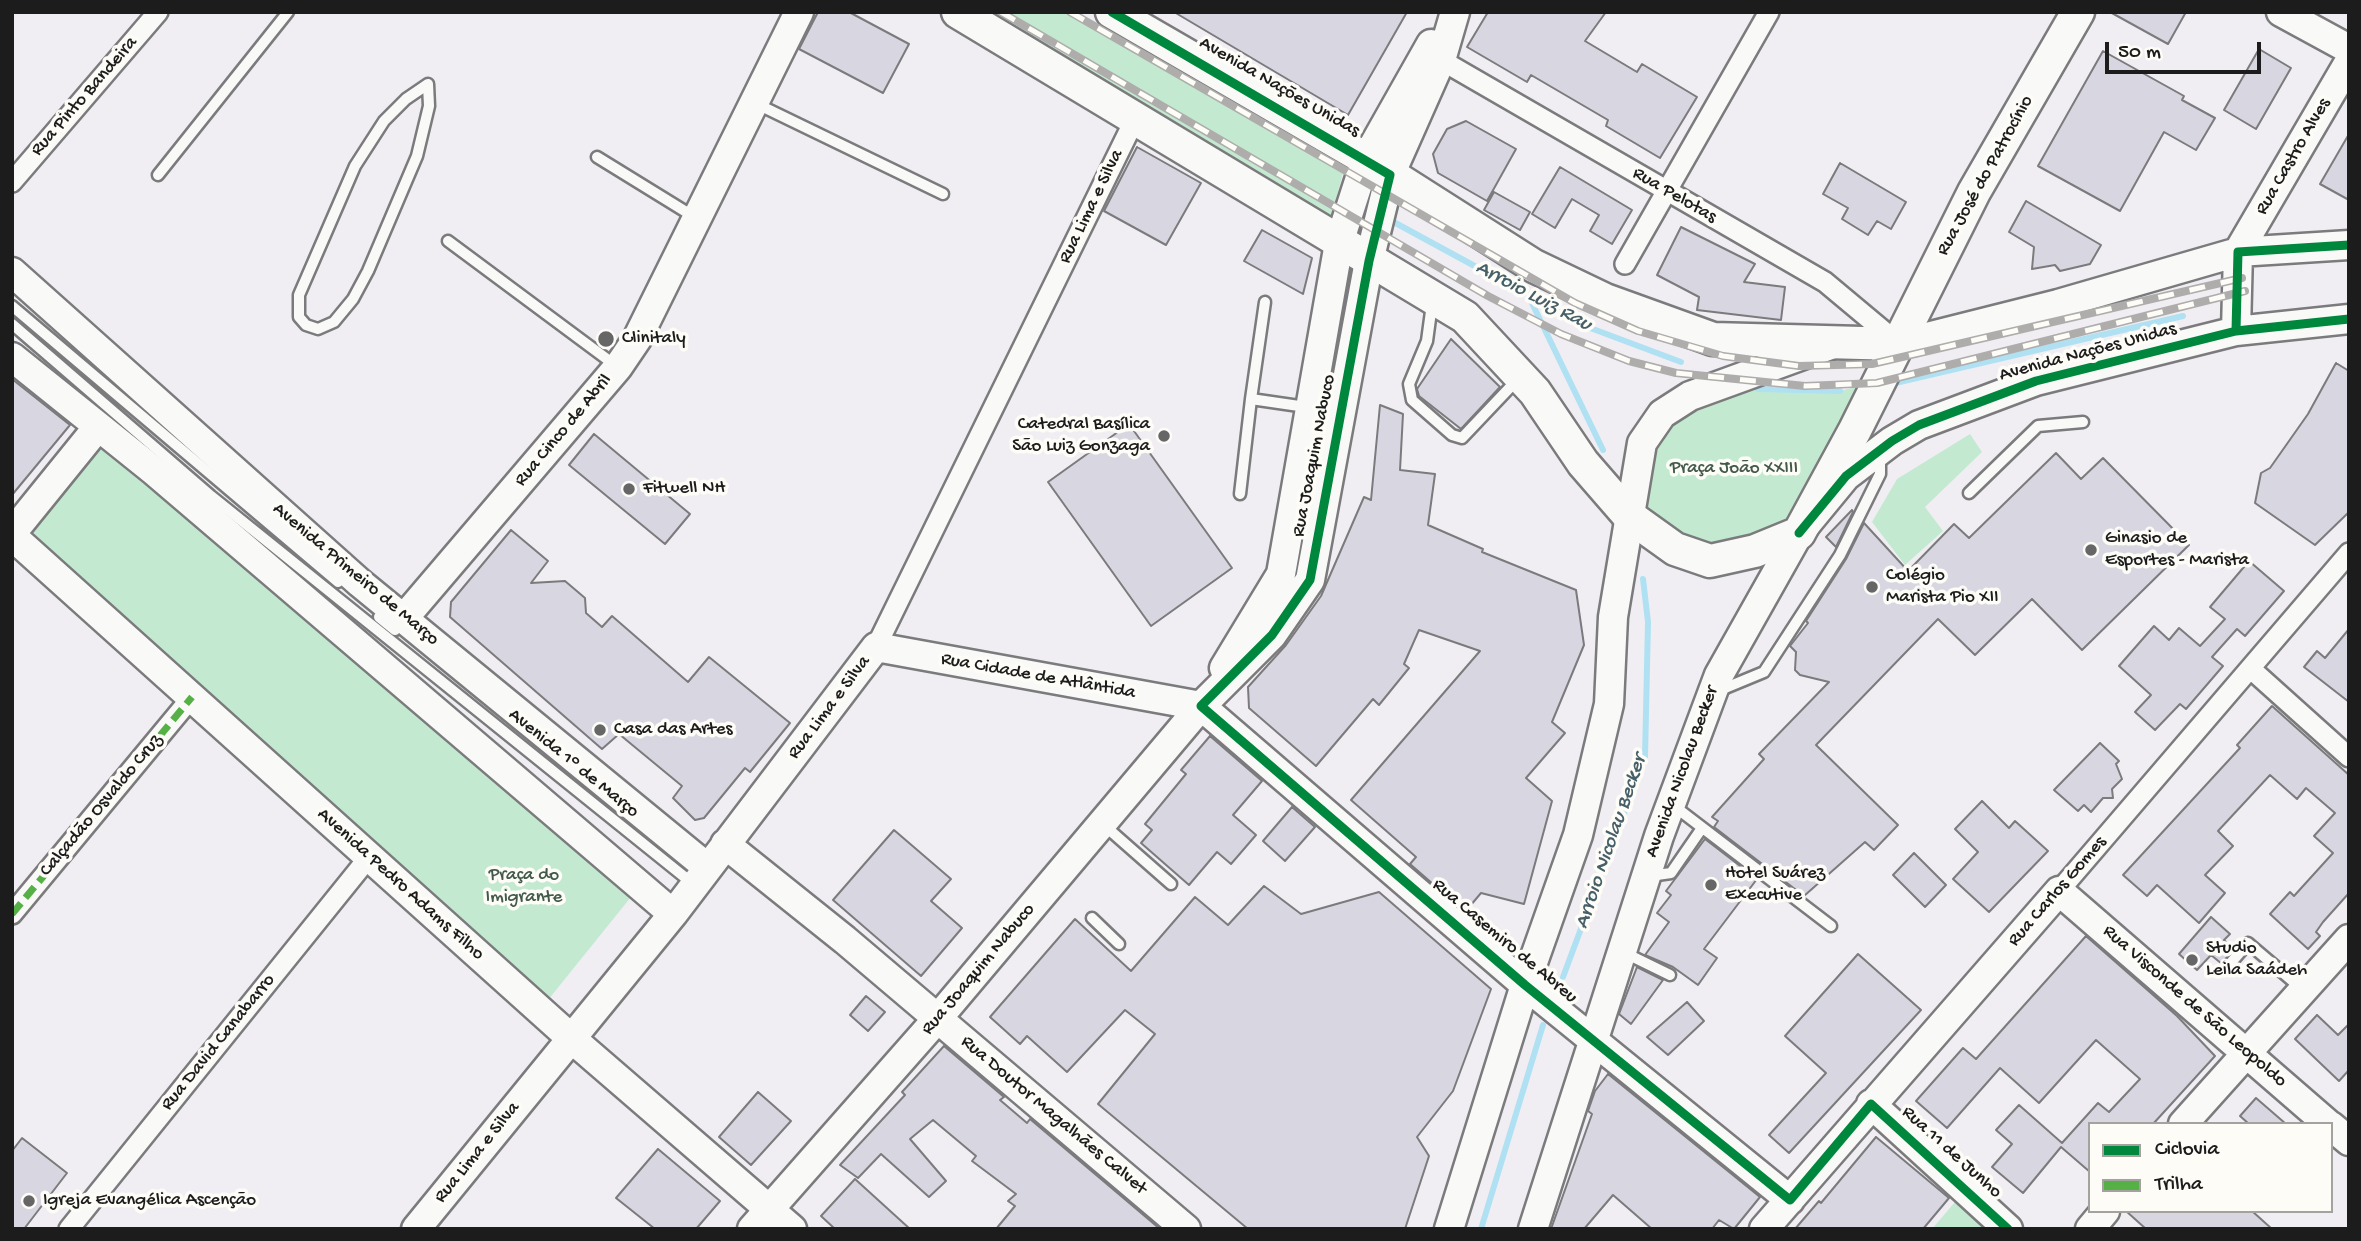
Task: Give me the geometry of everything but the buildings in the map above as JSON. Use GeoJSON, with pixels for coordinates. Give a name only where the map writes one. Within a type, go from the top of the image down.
{"type":"FeatureCollection","features":[{"type":"Feature","properties":{"kind":"main road","name":"Avenida Nações Unidas"},"geometry":{"type":"LineString","coordinates":[[958,12],[1465,317],[1535,392],[1583,463],[1629,516],[1675,549],[1710,561],[1755,551],[1799,533]]}},
{"type":"Feature","properties":{"kind":"main road","name":"Avenida Nações Unidas"},"geometry":{"type":"LineString","coordinates":[[1112,12],[1378,167],[1534,266],[1638,313],[1713,339],[1899,344]]}},
{"type":"Feature","properties":{"kind":"main road","name":"Rua José do Patrocínio"},"geometry":{"type":"LineString","coordinates":[[1899,344],[1974,192],[2078,12]]}},
{"type":"Feature","properties":{"kind":"main road","name":"Avenida Nicolau Becker"},"geometry":{"type":"LineString","coordinates":[[1799,533],[1899,344]]}},
{"type":"Feature","properties":{"kind":"street","name":"Rua Pinto Bandeira"},"geometry":{"type":"LineString","coordinates":[[12,182],[159,12]]}},
{"type":"Feature","properties":{"kind":"street","name":"Rua Cinco de Abril"},"geometry":{"type":"LineString","coordinates":[[396,629],[618,367],[637,339],[799,12]]}},
{"type":"Feature","properties":{"kind":"street","name":"Rua Joaquim Nabuco"},"geometry":{"type":"LineString","coordinates":[[760,1219],[938,1018],[1200,706],[1272,635],[1310,580],[1369,261],[1378,167],[1426,52],[1454,12]]}},
{"type":"Feature","properties":{"kind":"street","name":"Rua Joaquim Nabuco"},"geometry":{"type":"LineString","coordinates":[[1200,706],[1281,574],[1339,243],[1378,167],[1441,60],[1454,12]]}},
{"type":"Feature","properties":{"kind":"street"},"geometry":{"type":"LineString","coordinates":[[1625,264],[1769,12]]}},
{"type":"Feature","properties":{"kind":"street"},"geometry":{"type":"LineString","coordinates":[[2281,12],[2349,49]]}},
{"type":"Feature","properties":{"kind":"street","name":"Rua Pelotas"},"geometry":{"type":"LineString","coordinates":[[1441,60],[1825,282],[1899,344]]}},
{"type":"Feature","properties":{"kind":"street","name":"Rua Castro Alves"},"geometry":{"type":"LineString","coordinates":[[2238,252],[2349,62]]}},
{"type":"Feature","properties":{"kind":"street","name":"Rua Lima e Silva"},"geometry":{"type":"LineString","coordinates":[[416,1229],[673,914],[876,647],[1135,118]]}},
{"type":"Feature","properties":{"kind":"street","name":"Avenida Nações Unidas"},"geometry":{"type":"LineString","coordinates":[[1899,344],[2058,304],[2238,252],[2349,245]]}},
{"type":"Feature","properties":{"kind":"street"},"geometry":{"type":"LineString","coordinates":[[2236,331],[2238,252]]}},
{"type":"Feature","properties":{"kind":"street","name":"Avenida Primeiro de Março"},"geometry":{"type":"LineString","coordinates":[[12,272],[349,574],[396,629],[701,876]]}},
{"type":"Feature","properties":{"kind":"street","name":"Avenida Nações Unidas"},"geometry":{"type":"LineString","coordinates":[[1799,533],[1846,476],[1919,425],[2036,381],[2236,331],[2349,319]]}},
{"type":"Feature","properties":{"kind":"street"},"geometry":{"type":"LineString","coordinates":[[1449,1229],[1525,985],[1578,835],[1609,704],[1614,617],[1642,443],[1662,414],[1690,396],[1836,343]]}},
{"type":"Feature","properties":{"kind":"street"},"geometry":{"type":"LineString","coordinates":[[12,357],[174,488],[673,914]]}},
{"type":"Feature","properties":{"kind":"street"},"geometry":{"type":"LineString","coordinates":[[12,534],[97,428]]}},
{"type":"Feature","properties":{"kind":"street","name":"Avenida Nicolau Becker"},"geometry":{"type":"LineString","coordinates":[[1533,1229],[1646,877],[1719,675],[1799,533]]}},
{"type":"Feature","properties":{"kind":"street","name":"Avenida Pedro Adams Filho"},"geometry":{"type":"LineString","coordinates":[[12,534],[572,1039],[760,1219],[792,1229]]}},
{"type":"Feature","properties":{"kind":"street","name":"Rua Carlos Gomes"},"geometry":{"type":"LineString","coordinates":[[1764,1229],[2349,553]]}},
{"type":"Feature","properties":{"kind":"street","name":"Rua Cidade de Atlântida"},"geometry":{"type":"LineString","coordinates":[[876,647],[1200,706]]}},
{"type":"Feature","properties":{"kind":"street"},"geometry":{"type":"LineString","coordinates":[[2251,669],[2349,757]]}},
{"type":"Feature","properties":{"kind":"street","name":"Calçadão Osvaldo Cruz"},"geometry":{"type":"LineString","coordinates":[[12,914],[192,697]]}},
{"type":"Feature","properties":{"kind":"street","name":"Rua Casemiro de Abreu"},"geometry":{"type":"LineString","coordinates":[[1200,706],[1525,985],[1790,1200]]}},
{"type":"Feature","properties":{"kind":"street","name":"Rua Doutor Magalhães Calvet"},"geometry":{"type":"LineString","coordinates":[[725,845],[938,1018],[1186,1229]]}},
{"type":"Feature","properties":{"kind":"street","name":"Rua David Canabarro"},"geometry":{"type":"LineString","coordinates":[[69,1229],[369,857]]}},
{"type":"Feature","properties":{"kind":"street","name":"Rua Visconde de São Leopoldo"},"geometry":{"type":"LineString","coordinates":[[2059,891],[2326,1122]]}},
{"type":"Feature","properties":{"kind":"street"},"geometry":{"type":"LineString","coordinates":[[2185,1122],[2349,939]]}},
{"type":"Feature","properties":{"kind":"street","name":"Rua 11 de Junho"},"geometry":{"type":"LineString","coordinates":[[1871,1104],[2008,1229]]}},
{"type":"Feature","properties":{"kind":"street","name":"Rua Visconde de São Leopoldo"},"geometry":{"type":"LineString","coordinates":[[2333,1128],[2349,1141]]}},
{"type":"Feature","properties":{"kind":"street"},"geometry":{"type":"LineString","coordinates":[[2090,1229],[2103,1213]]}},
{"type":"Feature","properties":{"kind":"lane"},"geometry":{"type":"LineString","coordinates":[[158,175],[288,12]]}},
{"type":"Feature","properties":{"kind":"lane"},"geometry":{"type":"LineString","coordinates":[[428,84],[429,106],[417,156],[368,271],[353,299],[334,322],[318,329],[306,325],[299,317],[299,295],[355,166],[383,121],[406,99],[428,84]]}},
{"type":"Feature","properties":{"kind":"lane"},"geometry":{"type":"LineString","coordinates":[[754,103],[943,194]]}},
{"type":"Feature","properties":{"kind":"lane"},"geometry":{"type":"LineString","coordinates":[[597,157],[697,218]]}},
{"type":"Feature","properties":{"kind":"lane"},"geometry":{"type":"LineString","coordinates":[[448,241],[618,367]]}},
{"type":"Feature","properties":{"kind":"lane"},"geometry":{"type":"LineString","coordinates":[[1433,297],[1427,341],[1409,384],[1408,393],[1412,400],[1452,435],[1462,438],[1520,376]]}},
{"type":"Feature","properties":{"kind":"lane"},"geometry":{"type":"LineString","coordinates":[[1240,494],[1265,302]]}},
{"type":"Feature","properties":{"kind":"lane","name":"Avenida Primeiro de Março"},"geometry":{"type":"LineString","coordinates":[[12,306],[351,593]]}},
{"type":"Feature","properties":{"kind":"lane"},"geometry":{"type":"LineString","coordinates":[[12,324],[211,496],[396,629]]}},
{"type":"Feature","properties":{"kind":"lane"},"geometry":{"type":"LineString","coordinates":[[1251,399],[1310,408]]}},
{"type":"Feature","properties":{"kind":"lane"},"geometry":{"type":"LineString","coordinates":[[1969,493],[2038,426],[2083,422]]}},
{"type":"Feature","properties":{"kind":"lane"},"geometry":{"type":"LineString","coordinates":[[1712,694],[1764,673],[1840,555],[1863,512],[1880,474],[1881,450]]}},
{"type":"Feature","properties":{"kind":"lane"},"geometry":{"type":"LineString","coordinates":[[174,488],[211,496]]}},
{"type":"Feature","properties":{"kind":"lane","name":"Avenida Primeiro de Março"},"geometry":{"type":"LineString","coordinates":[[362,602],[396,629]]}},
{"type":"Feature","properties":{"kind":"lane","name":"Avenida 1° de Março"},"geometry":{"type":"LineString","coordinates":[[396,629],[429,669],[701,876]]}},
{"type":"Feature","properties":{"kind":"lane"},"geometry":{"type":"LineString","coordinates":[[1671,804],[1831,926]]}},
{"type":"Feature","properties":{"kind":"lane"},"geometry":{"type":"LineString","coordinates":[[1102,824],[1171,884]]}},
{"type":"Feature","properties":{"kind":"lane"},"geometry":{"type":"LineString","coordinates":[[1646,877],[1671,873],[1702,828]]}},
{"type":"Feature","properties":{"kind":"lane"},"geometry":{"type":"LineString","coordinates":[[1092,918],[1119,944]]}},
{"type":"Feature","properties":{"kind":"lane"},"geometry":{"type":"LineString","coordinates":[[2229,965],[2248,943],[2303,990]]}},
{"type":"Feature","properties":{"kind":"lane"},"geometry":{"type":"LineString","coordinates":[[1622,952],[1670,975]]}},
{"type":"Feature","properties":{"kind":"green space"},"geometry":{"type":"Polygon","coordinates":[[[980,12],[1077,12],[1346,162],[1329,225],[980,12]]]}},
{"type":"Feature","properties":{"kind":"green space","name":"Praça João XXIII"},"geometry":{"type":"Polygon","coordinates":[[[1731,381],[1758,389],[1839,391],[1882,381],[1799,533],[1710,561],[1629,516],[1642,443],[1731,381]]]}},
{"type":"Feature","properties":{"kind":"green space"},"geometry":{"type":"Polygon","coordinates":[[[1970,434],[1982,452],[1925,507],[1943,531],[1905,565],[1872,522],[1897,479],[1970,434]]]}},
{"type":"Feature","properties":{"kind":"green space","name":"Praça do Imigrante"},"geometry":{"type":"Polygon","coordinates":[[[95,444],[149,476],[635,892],[548,1000],[19,534],[95,444]]]}},
{"type":"Feature","properties":{"kind":"green space"},"geometry":{"type":"Polygon","coordinates":[[[1955,1202],[1987,1229],[1932,1229],[1955,1202]]]}},
{"type":"Feature","properties":{"kind":"waterway","name":"Arroio Nicolau Becker"},"geometry":{"type":"LineString","coordinates":[[1390,220],[1585,326],[1681,362]]}},
{"type":"Feature","properties":{"kind":"waterway","name":"Arroio Nicolau Becker"},"geometry":{"type":"LineString","coordinates":[[1530,299],[1603,450]]}},
{"type":"Feature","properties":{"kind":"waterway","name":"Arroio Luiz Rau"},"geometry":{"type":"LineString","coordinates":[[1891,384],[2183,316]]}},
{"type":"Feature","properties":{"kind":"waterway","name":"Arroio Luiz Rau"},"geometry":{"type":"LineString","coordinates":[[1758,389],[1840,391]]}},
{"type":"Feature","properties":{"kind":"waterway","name":"Arroio Nicolau Becker"},"geometry":{"type":"LineString","coordinates":[[1563,977],[1645,757],[1648,622],[1643,579]]}},
{"type":"Feature","properties":{"kind":"waterway","name":"Arroio Nicolau Becker"},"geometry":{"type":"LineString","coordinates":[[1481,1229],[1543,1025]]}},
{"type":"Feature","properties":{"kind":"railway"},"geometry":{"type":"LineString","coordinates":[[1001,12],[1488,296],[1561,334],[1629,361],[1676,373],[1805,386],[1877,383],[2245,291]]}},
{"type":"Feature","properties":{"kind":"railway"},"geometry":{"type":"LineString","coordinates":[[1070,12],[1575,303],[1638,331],[1723,356],[1799,366],[1872,364],[2242,278]]}},
{"type":"Feature","properties":{"kind":"marked path"},"geometry":{"type":"LineString","coordinates":[[12,914],[192,697]]}},
{"type":"Feature","properties":{"kind":"cycle path"},"geometry":{"type":"LineString","coordinates":[[1112,12],[1390,175],[1369,261],[1310,580],[1272,635],[1201,706],[1525,985],[1790,1200],[1871,1104],[2008,1229]]}},
{"type":"Feature","properties":{"kind":"cycle path"},"geometry":{"type":"LineString","coordinates":[[2236,331],[2238,252],[2349,245]]}},
{"type":"Feature","properties":{"kind":"cycle path"},"geometry":{"type":"LineString","coordinates":[[1799,533],[1846,476],[1892,441],[1919,425],[2036,381],[2236,331],[2349,319]]}},
{"type":"Feature","properties":{"kind":"place","name":"Clinitaly"},"geometry":{"type":"Point","coordinates":[606,339]}},
{"type":"Feature","properties":{"kind":"place","name":"Catedral Basílica São Luiz Gonzaga"},"geometry":{"type":"Point","coordinates":[1164,436]}},
{"type":"Feature","properties":{"kind":"place","name":"Fitwell NH"},"geometry":{"type":"Point","coordinates":[629,489]}},
{"type":"Feature","properties":{"kind":"place","name":"Ginasio de Esportes - Marista"},"geometry":{"type":"Point","coordinates":[2091,550]}},
{"type":"Feature","properties":{"kind":"place","name":"Colégio Marista Pio XII"},"geometry":{"type":"Point","coordinates":[1872,587]}},
{"type":"Feature","properties":{"kind":"place","name":"Casa das Artes"},"geometry":{"type":"Point","coordinates":[600,730]}},
{"type":"Feature","properties":{"kind":"place","name":"Hotel Suárez Executive"},"geometry":{"type":"Point","coordinates":[1711,885]}},
{"type":"Feature","properties":{"kind":"place","name":"Studio Leila Saádeh"},"geometry":{"type":"Point","coordinates":[2192,960]}},
{"type":"Feature","properties":{"kind":"place","name":"Igreja Evangélica Ascenção"},"geometry":{"type":"Point","coordinates":[29,1201]}}]}
